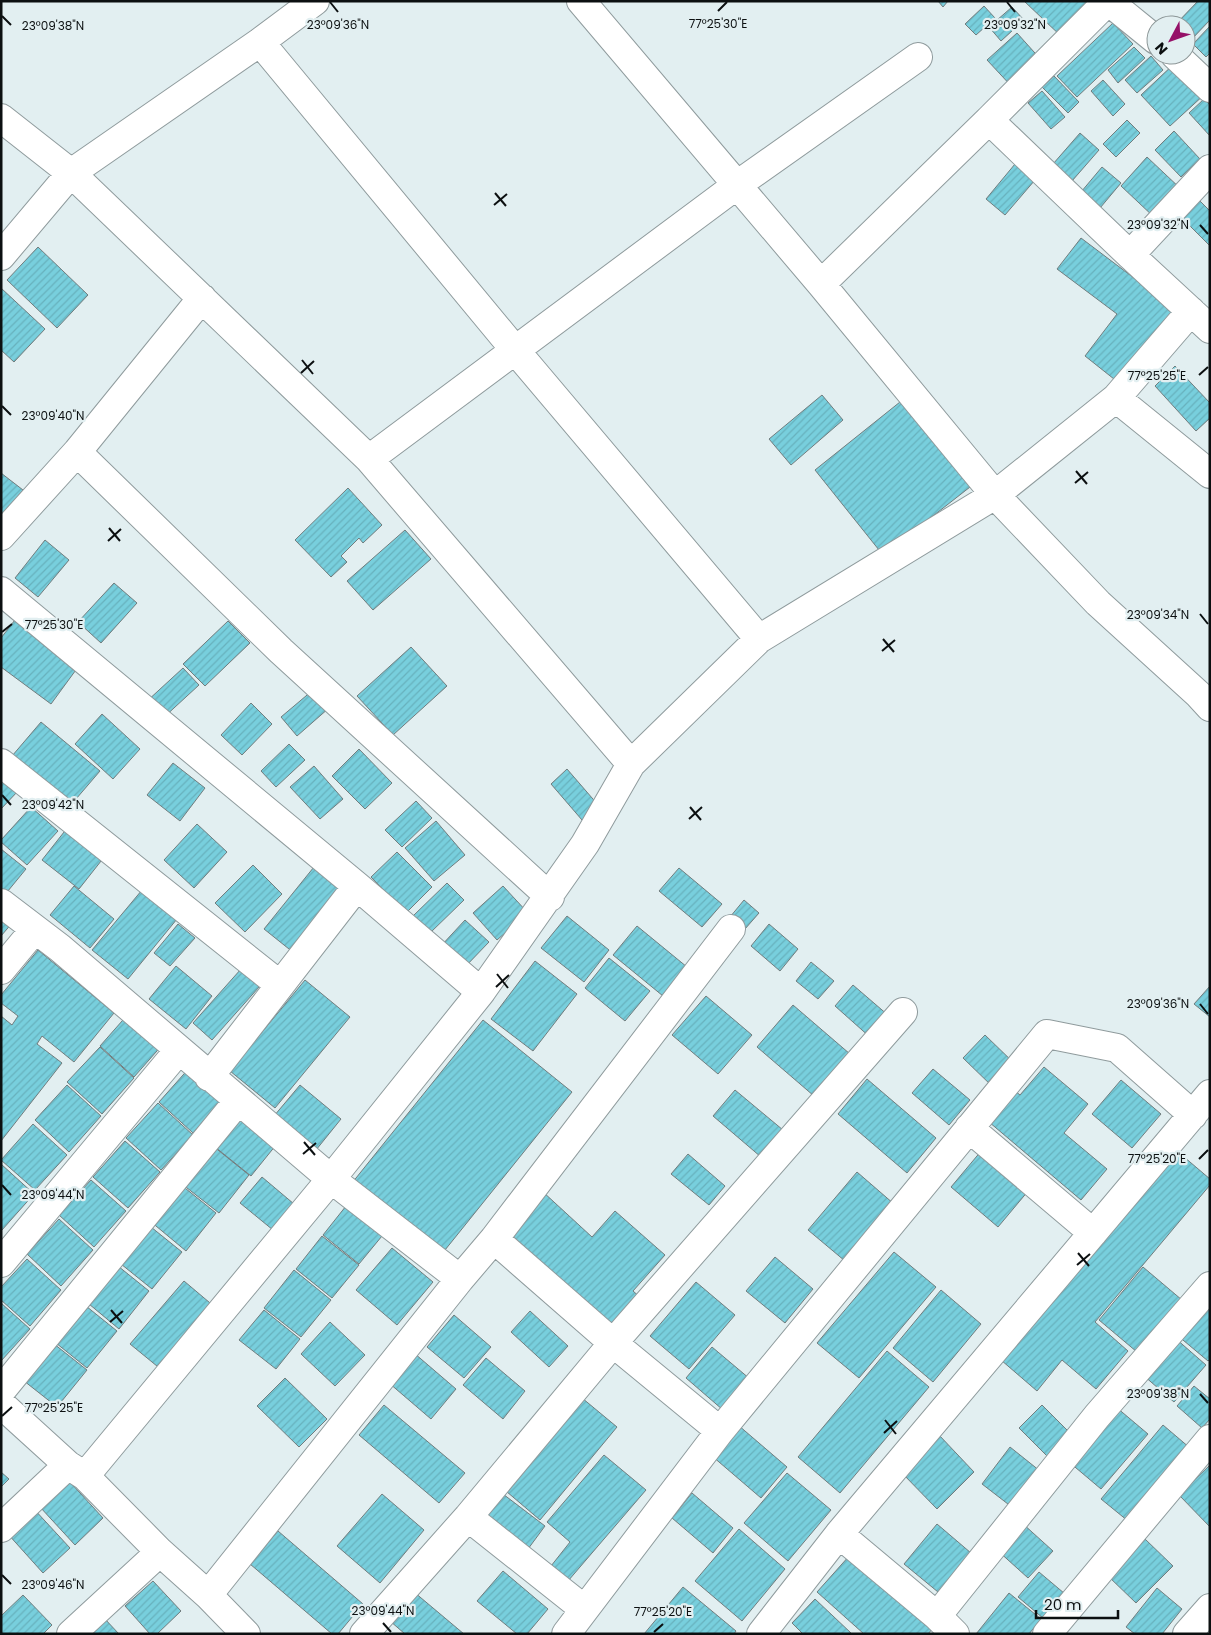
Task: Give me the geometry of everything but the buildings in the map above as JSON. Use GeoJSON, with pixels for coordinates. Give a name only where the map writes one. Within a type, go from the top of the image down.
{"type":"FeatureCollection","features":[{"type":"Feature","properties":{"kind":"street"},"geometry":{"type":"LineString","coordinates":[[1,256],[71,173],[316,1]]}},
{"type":"Feature","properties":{"kind":"street"},"geometry":{"type":"LineString","coordinates":[[581,1],[821,284],[994,495],[1098,603],[1210,707]]}},
{"type":"Feature","properties":{"kind":"street"},"geometry":{"type":"LineString","coordinates":[[821,284],[1108,1],[1146,32]]}},
{"type":"Feature","properties":{"kind":"street"},"geometry":{"type":"LineString","coordinates":[[260,42],[515,350],[760,639]]}},
{"type":"Feature","properties":{"kind":"street"},"geometry":{"type":"LineString","coordinates":[[369,459],[737,185],[918,57]]}},
{"type":"Feature","properties":{"kind":"street"},"geometry":{"type":"LineString","coordinates":[[1186,65],[1210,88]]}},
{"type":"Feature","properties":{"kind":"street"},"geometry":{"type":"LineString","coordinates":[[1,118],[71,173],[369,459],[631,764]]}},
{"type":"Feature","properties":{"kind":"street"},"geometry":{"type":"LineString","coordinates":[[1,1528],[77,1471],[331,1180],[481,992],[550,897],[585,844],[631,764],[760,639],[994,495],[1116,398],[1200,320],[989,120]]}},
{"type":"Feature","properties":{"kind":"street"},"geometry":{"type":"LineString","coordinates":[[1130,255],[1210,169]]}},
{"type":"Feature","properties":{"kind":"street"},"geometry":{"type":"LineString","coordinates":[[1,536],[77,452],[202,298]]}},
{"type":"Feature","properties":{"kind":"street"},"geometry":{"type":"LineString","coordinates":[[1116,398],[1210,474]]}},
{"type":"Feature","properties":{"kind":"street"},"geometry":{"type":"LineString","coordinates":[[77,452],[281,651],[550,897]]}},
{"type":"Feature","properties":{"kind":"street"},"geometry":{"type":"LineString","coordinates":[[1,591],[358,886],[481,992]]}},
{"type":"Feature","properties":{"kind":"street"},"geometry":{"type":"LineString","coordinates":[[1,763],[280,985]]}},
{"type":"Feature","properties":{"kind":"street"},"geometry":{"type":"LineString","coordinates":[[209,1077],[358,886]]}},
{"type":"Feature","properties":{"kind":"street"},"geometry":{"type":"LineString","coordinates":[[1,903],[35,929],[331,1180],[460,1279]]}},
{"type":"Feature","properties":{"kind":"street"},"geometry":{"type":"LineString","coordinates":[[208,1595],[494,1239],[731,928]]}},
{"type":"Feature","properties":{"kind":"street"},"geometry":{"type":"LineString","coordinates":[[1,970],[35,929]]}},
{"type":"Feature","properties":{"kind":"street"},"geometry":{"type":"LineString","coordinates":[[364,1634],[468,1517],[613,1343],[902,1012]]}},
{"type":"Feature","properties":{"kind":"street"},"geometry":{"type":"LineString","coordinates":[[566,1634],[720,1431],[1047,1034],[1117,1048],[1201,1104],[838,1534],[761,1634]]}},
{"type":"Feature","properties":{"kind":"street"},"geometry":{"type":"LineString","coordinates":[[1,1263],[179,1050]]}},
{"type":"Feature","properties":{"kind":"street"},"geometry":{"type":"LineString","coordinates":[[1,1391],[238,1101]]}},
{"type":"Feature","properties":{"kind":"street"},"geometry":{"type":"LineString","coordinates":[[969,1128],[1093,1233]]}},
{"type":"Feature","properties":{"kind":"street"},"geometry":{"type":"LineString","coordinates":[[494,1239],[613,1343],[720,1431]]}},
{"type":"Feature","properties":{"kind":"street"},"geometry":{"type":"LineString","coordinates":[[838,1534],[946,1625],[1097,1416],[1210,1286]]}},
{"type":"Feature","properties":{"kind":"street"},"geometry":{"type":"LineString","coordinates":[[1,1404],[77,1471],[160,1552],[208,1595],[246,1634]]}},
{"type":"Feature","properties":{"kind":"street"},"geometry":{"type":"LineString","coordinates":[[1048,1634],[1210,1439]]}},
{"type":"Feature","properties":{"kind":"street"},"geometry":{"type":"LineString","coordinates":[[468,1517],[584,1609]]}},
{"type":"Feature","properties":{"kind":"street"},"geometry":{"type":"LineString","coordinates":[[71,1634],[160,1552]]}},
{"type":"Feature","properties":{"kind":"street"},"geometry":{"type":"LineString","coordinates":[[1187,1634],[1210,1608]]}}]}
